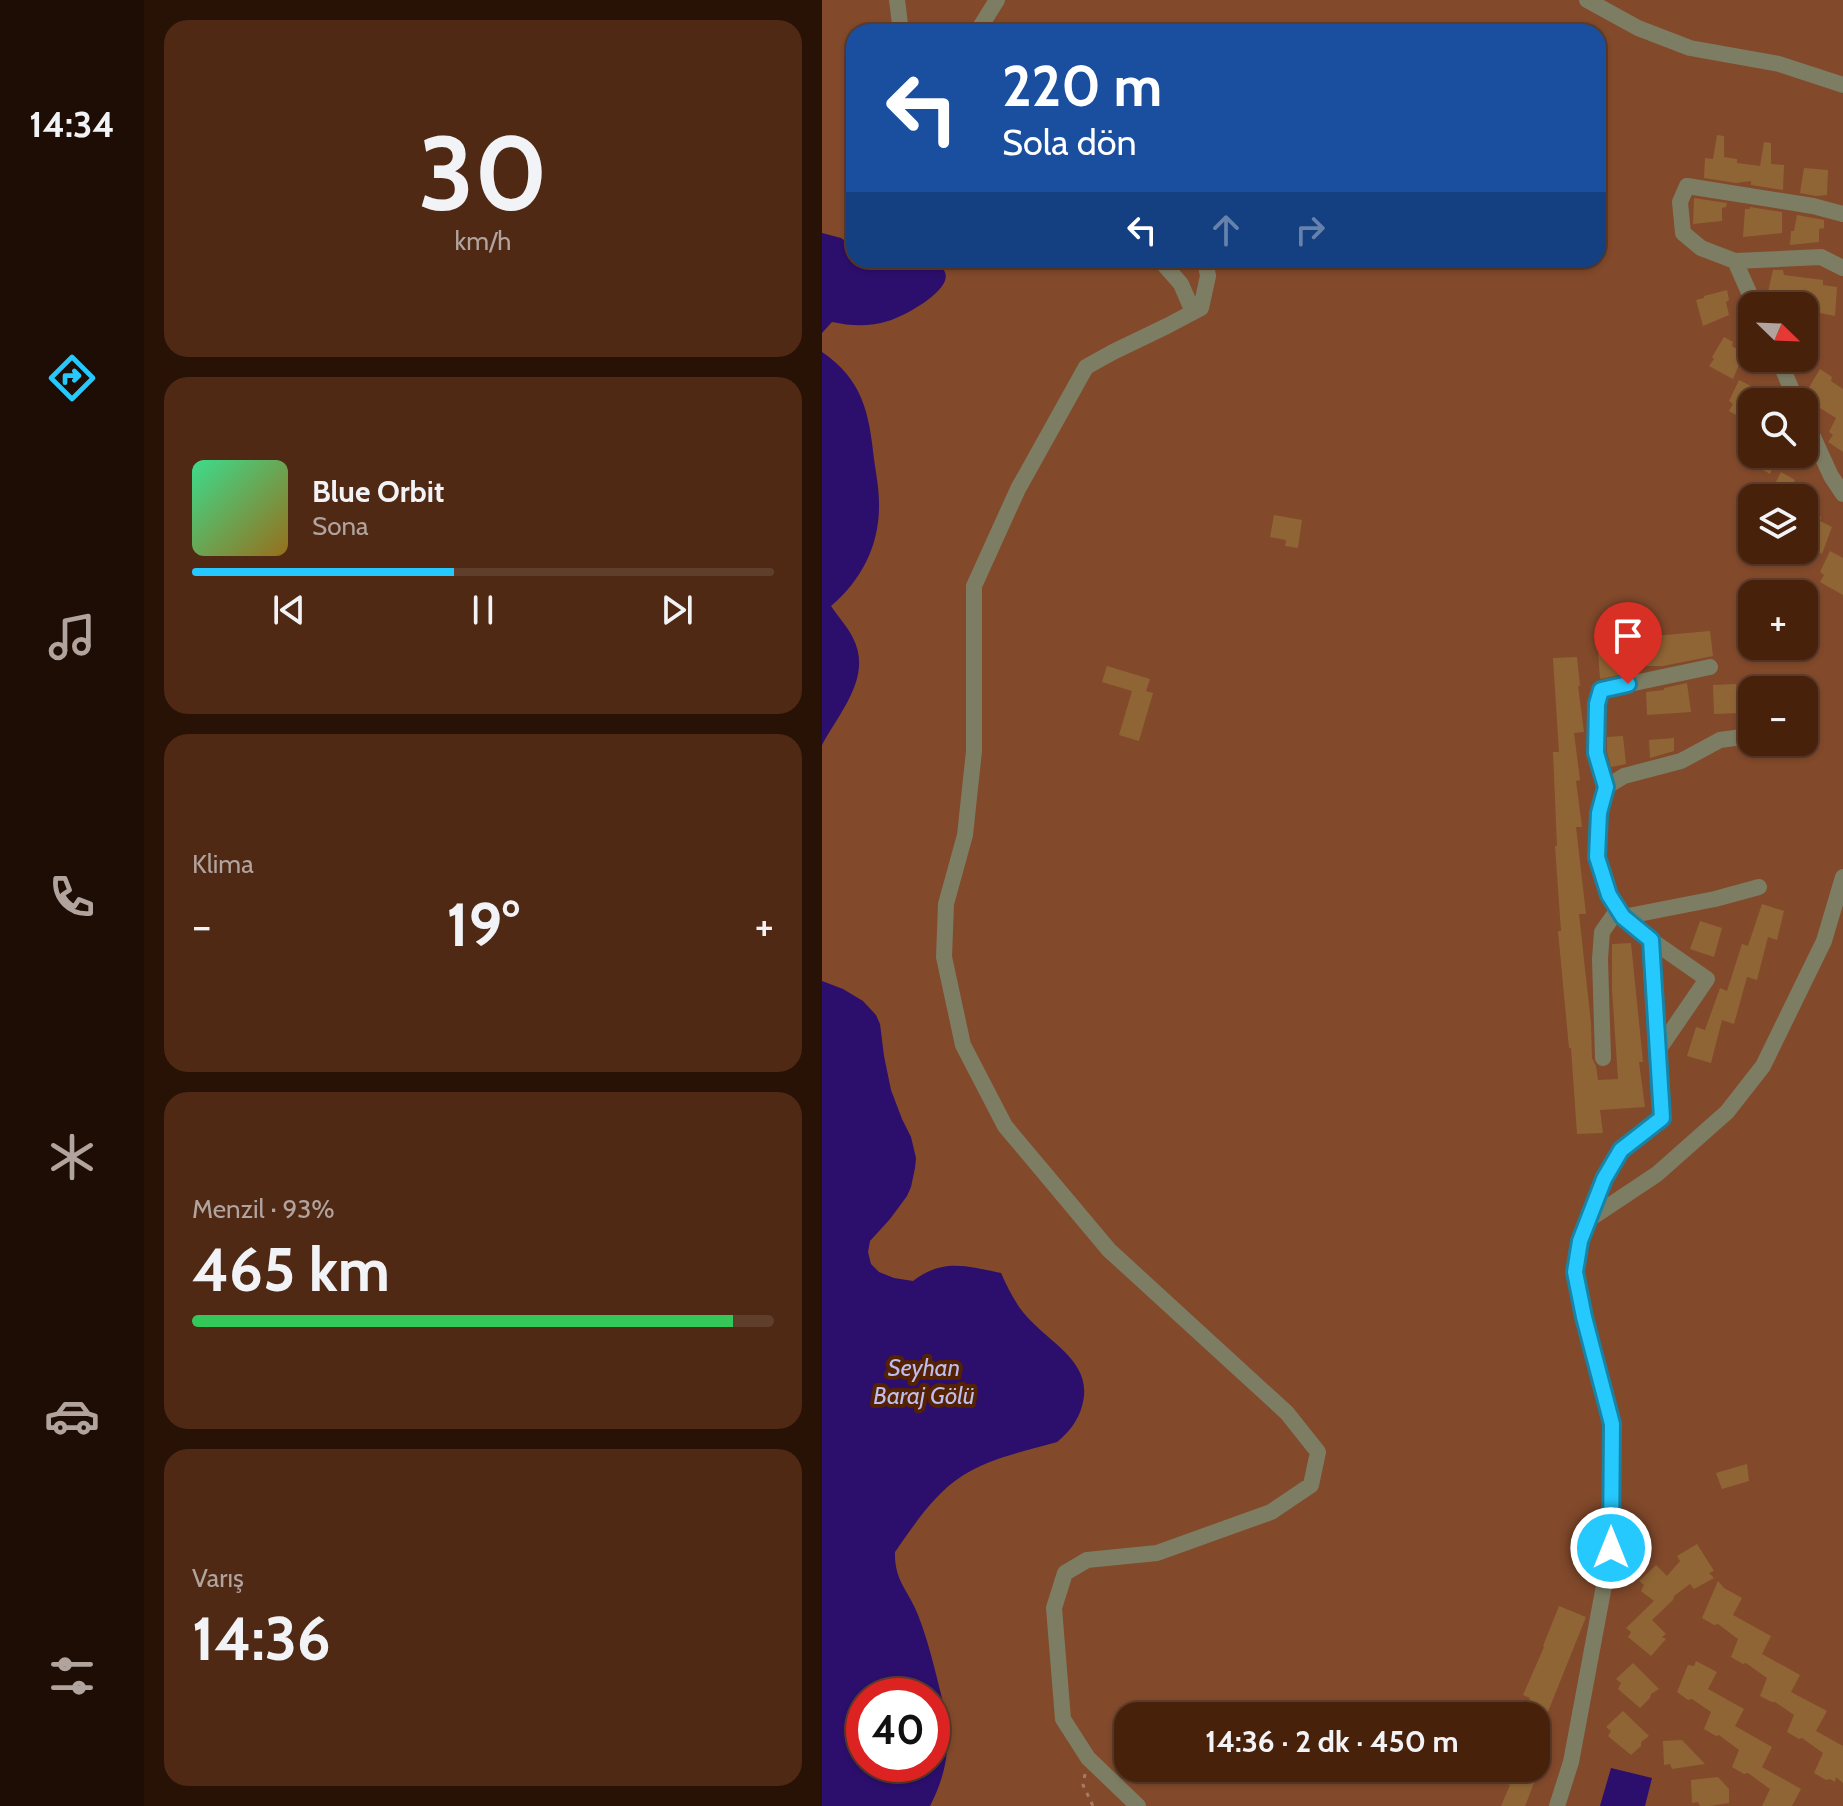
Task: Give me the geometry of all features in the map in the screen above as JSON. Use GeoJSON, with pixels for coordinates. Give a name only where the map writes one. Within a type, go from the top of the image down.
{"type":"FeatureCollection","features":[{"type":"Feature","properties":{"kind":"street"},"geometry":{"type":"LineString","coordinates":[[897,0],[900,24]]}},
{"type":"Feature","properties":{"kind":"street"},"geometry":{"type":"LineString","coordinates":[[982,24],[997,0]]}},
{"type":"Feature","properties":{"kind":"street"},"geometry":{"type":"LineString","coordinates":[[1587,0],[1638,28],[1690,48],[1779,64],[1843,85]]}},
{"type":"Feature","properties":{"kind":"street"},"geometry":{"type":"LineString","coordinates":[[1843,214],[1813,206],[1687,186],[1680,202],[1683,233],[1701,248],[1735,261],[1821,257],[1843,268]]}},
{"type":"Feature","properties":{"kind":"street"},"geometry":{"type":"LineString","coordinates":[[1735,261],[1749,292]]}},
{"type":"Feature","properties":{"kind":"street"},"geometry":{"type":"LineString","coordinates":[[1167,268],[1181,284],[1193,312]]}},
{"type":"Feature","properties":{"kind":"street"},"geometry":{"type":"LineString","coordinates":[[1138,1806],[1088,1758],[1063,1719],[1054,1608],[1065,1573],[1087,1560],[1157,1553],[1271,1512],[1311,1485],[1318,1452],[1287,1413],[1109,1250],[1005,1126],[963,1045],[944,957],[946,904],[965,835],[974,751],[974,586],[1018,489],[1086,367],[1201,308],[1208,276],[1206,268]]}},
{"type":"Feature","properties":{"kind":"street"},"geometry":{"type":"LineString","coordinates":[[1818,448],[1843,494]]}},
{"type":"Feature","properties":{"kind":"street"},"geometry":{"type":"LineString","coordinates":[[1657,1052],[1707,979],[1651,940],[1620,913],[1609,895],[1597,857],[1599,813],[1606,787],[1596,753],[1597,704],[1601,690],[1710,667]]}},
{"type":"Feature","properties":{"kind":"street"},"geometry":{"type":"LineString","coordinates":[[1606,787],[1624,776],[1681,761],[1720,740],[1738,738]]}},
{"type":"Feature","properties":{"kind":"street"},"geometry":{"type":"LineString","coordinates":[[1588,1220],[1657,1174],[1727,1112],[1763,1066],[1824,941],[1843,877]]}},
{"type":"Feature","properties":{"kind":"street"},"geometry":{"type":"LineString","coordinates":[[1603,1058],[1602,932],[1620,913],[1715,899],[1759,887]]}},
{"type":"Feature","properties":{"kind":"street"},"geometry":{"type":"LineString","coordinates":[[1557,1806],[1571,1762],[1611,1548],[1612,1424],[1575,1272],[1580,1241],[1604,1179],[1621,1150],[1662,1118],[1651,940]]}},
{"type":"Feature","properties":{"kind":"path"},"geometry":{"type":"LineString","coordinates":[[1088,1758],[1083,1785],[1093,1806]]}},
{"type":"Feature","properties":{"kind":"shaded area"},"geometry":{"type":"Polygon","coordinates":[[[822,0],[1843,0],[1843,1806],[822,1806],[822,0]]]}},
{"type":"Feature","properties":{"kind":"water"},"geometry":{"type":"Polygon","coordinates":[[[822,233],[846,241],[846,268],[942,268],[946,276],[934,295],[897,318],[867,325],[832,322],[822,333],[822,233]]]}},
{"type":"Feature","properties":{"kind":"water"},"geometry":{"type":"Polygon","coordinates":[[[822,352],[847,374],[862,399],[870,427],[879,503],[876,533],[867,560],[852,585],[831,606],[853,638],[859,667],[845,707],[822,745],[822,352]]]}},
{"type":"Feature","properties":{"kind":"water","name":"Seyhan Baraj Gölü"},"geometry":{"type":"Polygon","coordinates":[[[822,981],[863,1001],[876,1015],[891,1090],[911,1137],[916,1158],[907,1196],[870,1241],[868,1252],[871,1264],[879,1272],[913,1281],[935,1269],[956,1266],[1001,1273],[1022,1310],[1077,1368],[1084,1392],[1078,1417],[1057,1442],[996,1460],[962,1476],[934,1501],[895,1552],[899,1578],[927,1640],[937,1678],[846,1678],[846,1782],[940,1782],[930,1806],[822,1806],[822,981]]]}},
{"type":"Feature","properties":{"kind":"water"},"geometry":{"type":"Polygon","coordinates":[[[1611,1768],[1652,1778],[1645,1806],[1600,1806],[1611,1768]]]}},
{"type":"Feature","properties":{"kind":"building"},"geometry":{"type":"Polygon","coordinates":[[[1717,135],[1724,136],[1724,157],[1737,159],[1737,163],[1760,166],[1764,142],[1771,143],[1771,164],[1784,165],[1783,190],[1751,185],[1751,181],[1736,183],[1704,178],[1705,158],[1713,159],[1717,135]]]}},
{"type":"Feature","properties":{"kind":"building"},"geometry":{"type":"Polygon","coordinates":[[[1804,168],[1828,170],[1827,195],[1800,193],[1804,168]]]}},
{"type":"Feature","properties":{"kind":"building"},"geometry":{"type":"Polygon","coordinates":[[[1694,198],[1727,203],[1722,208],[1722,221],[1693,224],[1694,198]]]}},
{"type":"Feature","properties":{"kind":"building"},"geometry":{"type":"Polygon","coordinates":[[[1745,209],[1782,212],[1782,233],[1743,237],[1745,209]]]}},
{"type":"Feature","properties":{"kind":"building"},"geometry":{"type":"Polygon","coordinates":[[[1797,215],[1824,220],[1824,228],[1819,229],[1819,242],[1790,245],[1797,215]]]}},
{"type":"Feature","properties":{"kind":"building"},"geometry":{"type":"Polygon","coordinates":[[[1773,270],[1783,270],[1784,275],[1823,280],[1823,285],[1837,287],[1835,316],[1818,313],[1818,292],[1768,292],[1773,270]]]}},
{"type":"Feature","properties":{"kind":"building"},"geometry":{"type":"Polygon","coordinates":[[[1727,290],[1729,315],[1703,326],[1696,300],[1727,290]]]}},
{"type":"Feature","properties":{"kind":"building"},"geometry":{"type":"Polygon","coordinates":[[[1724,337],[1733,342],[1732,346],[1738,350],[1738,367],[1733,379],[1709,366],[1714,359],[1712,357],[1724,337]]]}},
{"type":"Feature","properties":{"kind":"building"},"geometry":{"type":"Polygon","coordinates":[[[1820,369],[1843,389],[1843,452],[1828,442],[1833,435],[1829,432],[1836,418],[1818,407],[1818,388],[1809,388],[1820,369]]]}},
{"type":"Feature","properties":{"kind":"building"},"geometry":{"type":"Polygon","coordinates":[[[1739,380],[1753,387],[1738,388],[1738,416],[1729,411],[1733,404],[1729,401],[1739,380]]]}},
{"type":"Feature","properties":{"kind":"building"},"geometry":{"type":"Polygon","coordinates":[[[1781,472],[1795,480],[1793,484],[1775,484],[1781,472]]]}},
{"type":"Feature","properties":{"kind":"building"},"geometry":{"type":"Polygon","coordinates":[[[1274,515],[1302,520],[1298,548],[1285,546],[1286,540],[1270,537],[1274,515]]]}},
{"type":"Feature","properties":{"kind":"building"},"geometry":{"type":"Polygon","coordinates":[[[1818,515],[1820,521],[1832,527],[1822,554],[1818,552],[1818,515]]]}},
{"type":"Feature","properties":{"kind":"building"},"geometry":{"type":"Polygon","coordinates":[[[1830,551],[1843,558],[1843,595],[1820,582],[1824,575],[1820,572],[1830,551]]]}},
{"type":"Feature","properties":{"kind":"building"},"geometry":{"type":"Polygon","coordinates":[[[1710,631],[1713,656],[1663,666],[1644,666],[1643,637],[1710,631]]]}},
{"type":"Feature","properties":{"kind":"building"},"geometry":{"type":"Polygon","coordinates":[[[1621,650],[1624,674],[1600,679],[1598,651],[1621,650]]]}},
{"type":"Feature","properties":{"kind":"building"},"geometry":{"type":"Polygon","coordinates":[[[1577,657],[1584,732],[1574,733],[1582,827],[1576,827],[1586,914],[1579,914],[1592,1058],[1598,1080],[1618,1079],[1612,944],[1631,943],[1645,1107],[1600,1110],[1603,1133],[1577,1134],[1558,931],[1561,931],[1553,752],[1559,752],[1553,658],[1577,657]]]}},
{"type":"Feature","properties":{"kind":"building"},"geometry":{"type":"Polygon","coordinates":[[[1107,666],[1150,679],[1146,691],[1153,693],[1139,741],[1119,735],[1132,691],[1102,682],[1107,666]]]}},
{"type":"Feature","properties":{"kind":"building"},"geometry":{"type":"Polygon","coordinates":[[[1687,683],[1691,712],[1647,715],[1646,692],[1687,683]]]}},
{"type":"Feature","properties":{"kind":"building"},"geometry":{"type":"Polygon","coordinates":[[[1736,684],[1738,713],[1714,714],[1713,685],[1736,684]]]}},
{"type":"Feature","properties":{"kind":"building"},"geometry":{"type":"Polygon","coordinates":[[[1623,736],[1626,764],[1611,767],[1607,737],[1623,736]]]}},
{"type":"Feature","properties":{"kind":"building"},"geometry":{"type":"Polygon","coordinates":[[[1674,738],[1674,751],[1650,758],[1649,740],[1674,738]]]}},
{"type":"Feature","properties":{"kind":"building"},"geometry":{"type":"Polygon","coordinates":[[[1762,904],[1784,911],[1777,940],[1768,937],[1757,980],[1747,977],[1734,1024],[1722,1020],[1711,1063],[1687,1056],[1696,1027],[1705,1030],[1720,988],[1727,991],[1742,944],[1748,946],[1762,904]]]}},
{"type":"Feature","properties":{"kind":"building"},"geometry":{"type":"Polygon","coordinates":[[[1700,921],[1722,928],[1714,957],[1690,949],[1700,921]]]}},
{"type":"Feature","properties":{"kind":"building"},"geometry":{"type":"Polygon","coordinates":[[[1747,1464],[1749,1481],[1722,1489],[1716,1473],[1747,1464]]]}},
{"type":"Feature","properties":{"kind":"building"},"geometry":{"type":"Polygon","coordinates":[[[1697,1544],[1714,1571],[1709,1573],[1714,1578],[1694,1589],[1690,1584],[1652,1620],[1666,1634],[1662,1637],[1666,1639],[1651,1656],[1628,1637],[1631,1632],[1626,1628],[1654,1601],[1641,1591],[1644,1585],[1639,1581],[1656,1565],[1667,1576],[1680,1561],[1677,1556],[1697,1544]]]}},
{"type":"Feature","properties":{"kind":"building"},"geometry":{"type":"Polygon","coordinates":[[[1718,1581],[1742,1598],[1733,1615],[1771,1636],[1762,1654],[1800,1675],[1791,1692],[1827,1711],[1816,1731],[1843,1746],[1843,1783],[1836,1777],[1835,1782],[1814,1773],[1823,1753],[1787,1732],[1794,1715],[1760,1696],[1767,1678],[1731,1657],[1738,1639],[1718,1624],[1702,1618],[1718,1581]]]}},
{"type":"Feature","properties":{"kind":"building"},"geometry":{"type":"Polygon","coordinates":[[[1559,1606],[1586,1617],[1550,1707],[1550,1702],[1528,1702],[1530,1698],[1523,1695],[1559,1606]]]}},
{"type":"Feature","properties":{"kind":"building"},"geometry":{"type":"Polygon","coordinates":[[[1696,1661],[1717,1672],[1708,1689],[1744,1709],[1735,1726],[1772,1747],[1762,1767],[1801,1789],[1792,1806],[1762,1806],[1770,1789],[1748,1773],[1732,1767],[1739,1750],[1719,1735],[1704,1729],[1711,1712],[1677,1692],[1688,1665],[1694,1666],[1696,1661]]]}},
{"type":"Feature","properties":{"kind":"building"},"geometry":{"type":"Polygon","coordinates":[[[1633,1663],[1659,1689],[1640,1708],[1618,1689],[1621,1683],[1616,1679],[1633,1663]]]}},
{"type":"Feature","properties":{"kind":"building"},"geometry":{"type":"Polygon","coordinates":[[[1623,1711],[1649,1736],[1631,1755],[1608,1736],[1611,1731],[1606,1727],[1623,1711]]]}},
{"type":"Feature","properties":{"kind":"building"},"geometry":{"type":"Polygon","coordinates":[[[1682,1740],[1705,1764],[1672,1769],[1670,1764],[1664,1765],[1663,1741],[1682,1740]]]}},
{"type":"Feature","properties":{"kind":"building"},"geometry":{"type":"Polygon","coordinates":[[[1718,1777],[1729,1789],[1729,1803],[1700,1806],[1698,1802],[1692,1803],[1691,1780],[1718,1777]]]}},
{"type":"Feature","properties":{"kind":"building"},"geometry":{"type":"Polygon","coordinates":[[[1503,1782],[1534,1782],[1525,1806],[1501,1806],[1510,1785],[1503,1782]]]}},
{"type":"Feature","properties":{"kind":"route"},"geometry":{"type":"LineString","coordinates":[[1611,1548],[1612,1424],[1575,1272],[1580,1241],[1604,1179],[1621,1150],[1662,1118],[1651,940],[1623,917],[1609,895],[1597,857],[1599,813],[1606,787],[1596,753],[1597,704],[1601,690],[1628,684]]}}]}
